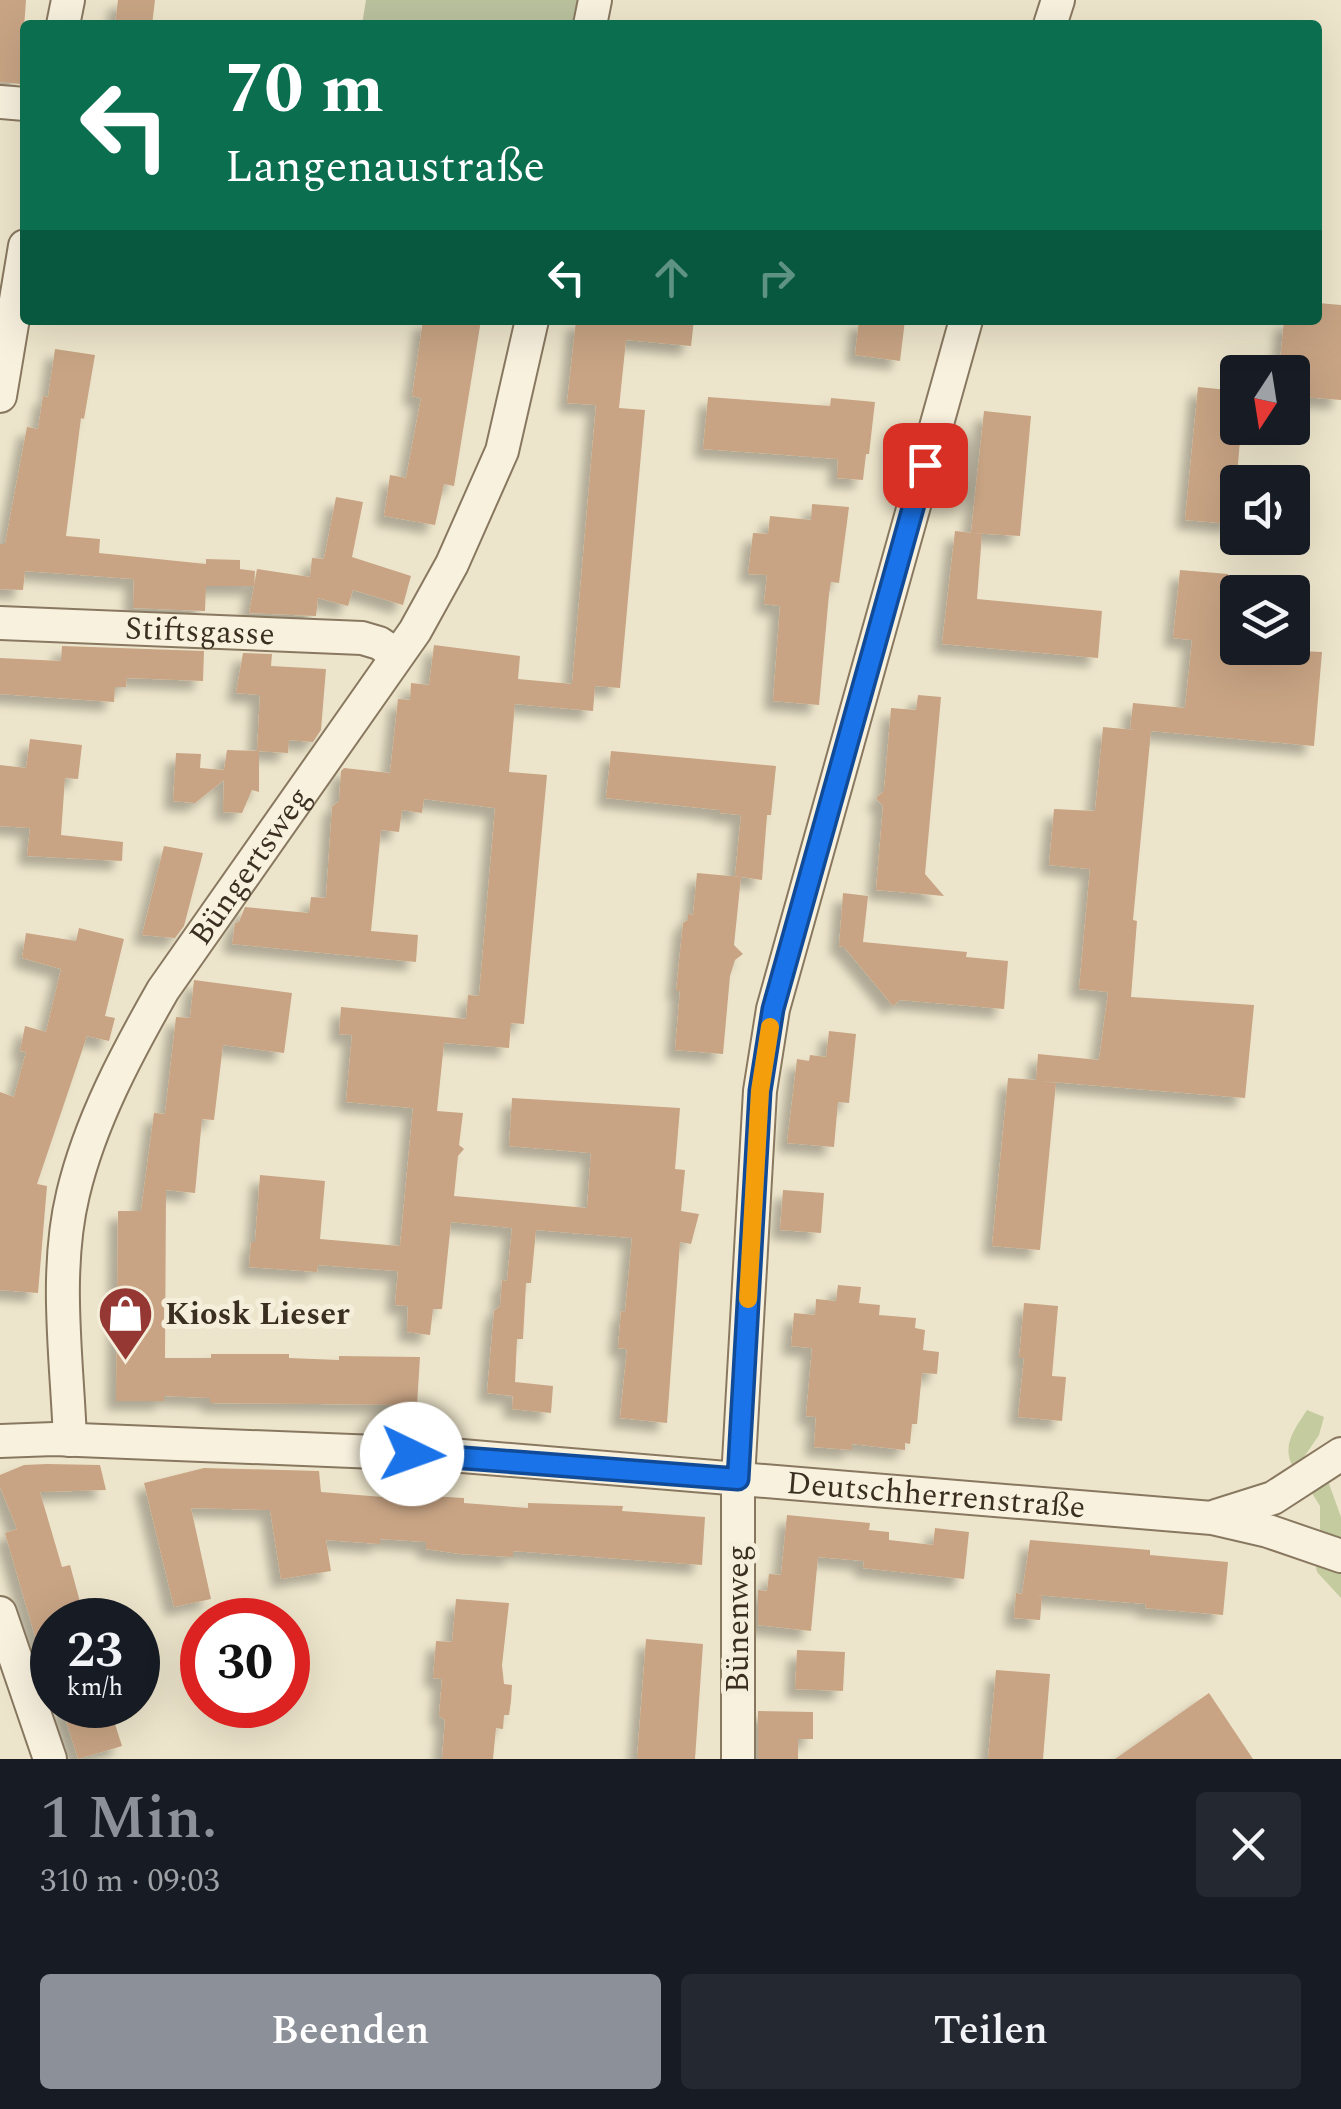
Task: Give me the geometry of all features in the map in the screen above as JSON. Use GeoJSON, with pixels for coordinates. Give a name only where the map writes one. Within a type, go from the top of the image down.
{"type":"FeatureCollection","features":[{"type":"Feature","properties":{"kind":"street"},"geometry":{"type":"LineString","coordinates":[[0,396],[20,276]]}},
{"type":"Feature","properties":{"kind":"street","name":"Büngertsweg"},"geometry":{"type":"LineString","coordinates":[[70,1440],[64,1264],[73,1194],[102,1112],[130,1048],[163,990],[415,631],[452,564],[488,490],[514,410],[531,325]]}},
{"type":"Feature","properties":{"kind":"street","name":"Bünenweg"},"geometry":{"type":"LineString","coordinates":[[738,1759],[738,1479],[760,1091],[773,1009],[965,325]]}},
{"type":"Feature","properties":{"kind":"street","name":"Stiftsgasse"},"geometry":{"type":"LineString","coordinates":[[0,623],[362,638],[397,655]]}},
{"type":"Feature","properties":{"kind":"street","name":"Deutschherrenstraße"},"geometry":{"type":"LineString","coordinates":[[0,1440],[450,1455],[1212,1518],[1268,1531],[1341,1556]]}},
{"type":"Feature","properties":{"kind":"street","name":"Deutschherrenstraße"},"geometry":{"type":"LineString","coordinates":[[1212,1518],[1273,1498],[1341,1454]]}},
{"type":"Feature","properties":{"kind":"street"},"geometry":{"type":"LineString","coordinates":[[0,1613],[50,1759]]}},
{"type":"Feature","properties":{"kind":"green space"},"geometry":{"type":"Polygon","coordinates":[[[366,0],[586,0],[581,20],[363,20],[366,0]]]}},
{"type":"Feature","properties":{"kind":"green space"},"geometry":{"type":"Polygon","coordinates":[[[1307,1410],[1324,1417],[1319,1435],[1295,1470],[1289,1446],[1307,1410]]]}},
{"type":"Feature","properties":{"kind":"green space"},"geometry":{"type":"Polygon","coordinates":[[[1328,1481],[1341,1517],[1341,1546],[1320,1535],[1320,1506],[1310,1490],[1328,1481]]]}},
{"type":"Feature","properties":{"kind":"green space"},"geometry":{"type":"Polygon","coordinates":[[[1314,1557],[1341,1573],[1341,1598],[1317,1572],[1314,1557]]]}},
{"type":"Feature","properties":{"kind":"building"},"geometry":{"type":"Polygon","coordinates":[[[0,0],[26,0],[25,20],[20,20],[20,84],[0,82],[0,0]]]}},
{"type":"Feature","properties":{"kind":"building"},"geometry":{"type":"Polygon","coordinates":[[[118,0],[155,0],[153,20],[116,20],[118,0]]]}},
{"type":"Feature","properties":{"kind":"building"},"geometry":{"type":"Polygon","coordinates":[[[1322,303],[1341,305],[1341,400],[1310,397],[1310,355],[1281,355],[1284,325],[1322,325],[1322,303]]]}},
{"type":"Feature","properties":{"kind":"building"},"geometry":{"type":"Polygon","coordinates":[[[422,325],[480,325],[454,486],[444,484],[435,525],[384,516],[390,475],[406,478],[421,398],[412,396],[422,325]]]}},
{"type":"Feature","properties":{"kind":"building"},"geometry":{"type":"Polygon","coordinates":[[[575,325],[693,325],[691,346],[626,340],[619,408],[645,410],[620,688],[595,686],[593,711],[515,704],[509,772],[547,775],[524,1024],[511,1023],[509,1048],[444,1043],[437,1111],[463,1113],[459,1145],[464,1149],[458,1156],[454,1196],[587,1208],[591,1153],[509,1146],[512,1098],[680,1108],[675,1169],[685,1170],[681,1211],[699,1214],[691,1244],[680,1242],[667,1423],[620,1418],[627,1349],[618,1348],[632,1238],[536,1230],[531,1283],[526,1283],[523,1339],[517,1339],[515,1382],[553,1386],[551,1413],[512,1409],[513,1396],[487,1393],[494,1311],[500,1306],[502,1280],[507,1281],[512,1228],[451,1222],[442,1309],[433,1309],[430,1335],[407,1332],[408,1306],[395,1305],[398,1271],[318,1265],[317,1272],[249,1267],[260,1175],[325,1181],[320,1239],[400,1246],[413,1108],[346,1102],[352,1035],[339,1034],[341,1007],[466,1019],[468,995],[479,996],[495,808],[424,799],[422,813],[402,810],[399,832],[381,830],[371,931],[418,935],[416,962],[232,944],[235,923],[245,907],[309,913],[311,897],[326,898],[332,807],[339,801],[341,771],[344,768],[390,773],[398,699],[410,700],[411,683],[429,685],[434,645],[520,656],[518,679],[572,684],[596,405],[567,403],[575,325]]]}},
{"type":"Feature","properties":{"kind":"building"},"geometry":{"type":"Polygon","coordinates":[[[858,325],[904,325],[900,361],[855,355],[858,325]]]}},
{"type":"Feature","properties":{"kind":"building"},"geometry":{"type":"Polygon","coordinates":[[[55,349],[95,355],[84,419],[81,418],[66,536],[100,539],[99,553],[206,564],[206,559],[240,560],[240,569],[255,571],[254,586],[206,586],[205,611],[133,608],[134,579],[25,571],[23,590],[0,589],[0,544],[5,544],[27,427],[38,429],[43,396],[48,397],[55,349]]]}},
{"type":"Feature","properties":{"kind":"building"},"geometry":{"type":"Polygon","coordinates":[[[1198,387],[1220,389],[1220,445],[1240,445],[1238,465],[1220,465],[1220,523],[1185,520],[1198,387]]]}},
{"type":"Feature","properties":{"kind":"building"},"geometry":{"type":"Polygon","coordinates":[[[708,397],[830,406],[831,398],[875,402],[863,480],[837,478],[838,459],[703,449],[708,397]]]}},
{"type":"Feature","properties":{"kind":"building"},"geometry":{"type":"Polygon","coordinates":[[[984,411],[1031,416],[1020,536],[971,533],[984,411]]]}},
{"type":"Feature","properties":{"kind":"building"},"geometry":{"type":"Polygon","coordinates":[[[336,497],[363,502],[352,557],[411,576],[403,605],[353,590],[348,606],[318,598],[316,616],[249,613],[257,569],[310,577],[312,558],[324,559],[336,497]]]}},
{"type":"Feature","properties":{"kind":"building"},"geometry":{"type":"Polygon","coordinates":[[[812,504],[849,507],[839,583],[831,582],[829,594],[819,705],[773,701],[780,606],[764,604],[767,575],[748,574],[753,533],[768,534],[770,516],[811,520],[812,504]]]}},
{"type":"Feature","properties":{"kind":"building"},"geometry":{"type":"Polygon","coordinates":[[[955,531],[982,534],[977,599],[1102,611],[1098,658],[942,644],[955,531]]]}},
{"type":"Feature","properties":{"kind":"building"},"geometry":{"type":"Polygon","coordinates":[[[1180,570],[1228,574],[1220,575],[1220,665],[1310,665],[1310,651],[1322,652],[1314,746],[1151,731],[1133,920],[1137,921],[1131,997],[1254,1005],[1245,1098],[1040,1081],[1056,1083],[1040,1250],[992,1246],[1008,1078],[1036,1080],[1038,1054],[1099,1060],[1108,992],[1079,989],[1090,869],[1049,865],[1054,809],[1095,811],[1103,727],[1135,730],[1130,729],[1133,703],[1185,708],[1192,640],[1173,638],[1180,570]]]}},
{"type":"Feature","properties":{"kind":"building"},"geometry":{"type":"Polygon","coordinates":[[[62,646],[204,651],[203,681],[127,678],[126,687],[115,687],[114,702],[0,694],[0,658],[61,661],[62,646]]]}},
{"type":"Feature","properties":{"kind":"building"},"geometry":{"type":"Polygon","coordinates":[[[243,653],[272,654],[271,666],[326,669],[321,730],[313,742],[289,740],[288,753],[257,751],[260,695],[236,693],[243,653]]]}},
{"type":"Feature","properties":{"kind":"building"},"geometry":{"type":"Polygon","coordinates":[[[918,695],[941,697],[925,874],[944,896],[876,890],[883,806],[876,798],[884,791],[891,708],[916,710],[918,695]]]}},
{"type":"Feature","properties":{"kind":"building"},"geometry":{"type":"Polygon","coordinates":[[[30,739],[82,745],[78,779],[65,778],[61,835],[123,842],[122,861],[27,856],[30,828],[0,826],[0,765],[26,768],[30,739]]]}},
{"type":"Feature","properties":{"kind":"building"},"geometry":{"type":"Polygon","coordinates":[[[227,750],[259,751],[259,792],[252,790],[242,813],[223,812],[224,780],[195,803],[173,801],[176,753],[201,754],[200,768],[224,770],[227,750]]]}},
{"type":"Feature","properties":{"kind":"building"},"geometry":{"type":"Polygon","coordinates":[[[611,751],[776,766],[762,880],[735,876],[741,815],[606,798],[611,751]]]}},
{"type":"Feature","properties":{"kind":"building"},"geometry":{"type":"Polygon","coordinates":[[[164,846],[203,853],[184,926],[175,938],[142,935],[164,846]]]}},
{"type":"Feature","properties":{"kind":"building"},"geometry":{"type":"Polygon","coordinates":[[[697,873],[741,877],[734,945],[743,954],[735,960],[730,976],[723,1054],[675,1050],[683,923],[688,914],[693,915],[697,873]]]}},
{"type":"Feature","properties":{"kind":"building"},"geometry":{"type":"Polygon","coordinates":[[[843,893],[868,896],[863,942],[967,952],[966,957],[1008,961],[1004,1009],[900,1000],[893,1006],[844,947],[839,946],[843,893]]]}},
{"type":"Feature","properties":{"kind":"building"},"geometry":{"type":"Polygon","coordinates":[[[79,928],[124,939],[105,1016],[115,1018],[109,1041],[87,1036],[37,1184],[47,1186],[38,1293],[0,1290],[0,1092],[14,1097],[26,1052],[20,1051],[25,1026],[46,1032],[61,969],[22,958],[26,933],[76,941],[79,928]]]}},
{"type":"Feature","properties":{"kind":"building"},"geometry":{"type":"Polygon","coordinates":[[[194,980],[292,993],[284,1053],[223,1045],[214,1120],[202,1119],[195,1193],[166,1190],[165,1358],[211,1358],[211,1354],[289,1354],[289,1358],[339,1360],[339,1356],[420,1357],[417,1405],[210,1403],[210,1398],[164,1396],[164,1401],[116,1401],[118,1211],[141,1211],[154,1113],[165,1114],[176,1017],[190,1018],[194,980]]]}},
{"type":"Feature","properties":{"kind":"building"},"geometry":{"type":"Polygon","coordinates":[[[829,1031],[856,1034],[849,1103],[838,1102],[834,1147],[787,1143],[797,1059],[809,1061],[810,1055],[826,1057],[829,1031]]]}},
{"type":"Feature","properties":{"kind":"building"},"geometry":{"type":"Polygon","coordinates":[[[783,1190],[824,1193],[821,1233],[780,1230],[783,1190]]]}},
{"type":"Feature","properties":{"kind":"building"},"geometry":{"type":"Polygon","coordinates":[[[838,1285],[861,1287],[859,1303],[880,1305],[879,1315],[916,1318],[915,1328],[925,1330],[923,1350],[939,1352],[937,1374],[922,1373],[917,1424],[912,1424],[910,1444],[905,1443],[905,1450],[852,1444],[852,1450],[814,1447],[816,1417],[806,1416],[812,1348],[791,1346],[794,1313],[815,1315],[816,1299],[836,1301],[838,1285]]]}},
{"type":"Feature","properties":{"kind":"building"},"geometry":{"type":"Polygon","coordinates":[[[1024,1303],[1058,1306],[1052,1376],[1066,1377],[1062,1421],[1018,1417],[1024,1303]]]}},
{"type":"Feature","properties":{"kind":"building"},"geometry":{"type":"Polygon","coordinates":[[[24,1465],[100,1465],[106,1490],[40,1492],[62,1567],[70,1565],[79,1598],[30,1598],[30,1619],[5,1533],[17,1529],[0,1487],[0,1475],[24,1465]]]}},
{"type":"Feature","properties":{"kind":"building"},"geometry":{"type":"Polygon","coordinates":[[[204,1468],[319,1471],[321,1492],[395,1498],[397,1475],[431,1477],[429,1496],[464,1498],[464,1503],[528,1508],[528,1503],[623,1506],[622,1511],[705,1517],[702,1565],[513,1551],[513,1557],[460,1554],[426,1549],[426,1542],[326,1540],[331,1571],[281,1579],[270,1510],[191,1508],[211,1598],[180,1598],[180,1606],[174,1607],[144,1483],[204,1468]]]}},
{"type":"Feature","properties":{"kind":"building"},"geometry":{"type":"Polygon","coordinates":[[[787,1515],[870,1523],[869,1530],[889,1532],[889,1540],[933,1545],[935,1528],[969,1532],[964,1579],[863,1568],[864,1561],[818,1557],[811,1631],[758,1625],[758,1590],[767,1591],[769,1574],[781,1575],[787,1515]]]}},
{"type":"Feature","properties":{"kind":"building"},"geometry":{"type":"Polygon","coordinates":[[[1030,1540],[1150,1550],[1150,1555],[1228,1562],[1223,1615],[1036,1595],[1042,1596],[1040,1620],[1014,1618],[1016,1593],[1022,1594],[1030,1540]]]}},
{"type":"Feature","properties":{"kind":"building"},"geometry":{"type":"Polygon","coordinates":[[[456,1599],[509,1603],[502,1665],[504,1684],[512,1685],[511,1701],[503,1729],[496,1728],[493,1759],[442,1759],[445,1720],[439,1716],[442,1679],[433,1678],[436,1641],[452,1642],[456,1599]]]}},
{"type":"Feature","properties":{"kind":"building"},"geometry":{"type":"Polygon","coordinates":[[[646,1639],[703,1644],[695,1759],[637,1759],[646,1639]]]}},
{"type":"Feature","properties":{"kind":"building"},"geometry":{"type":"Polygon","coordinates":[[[797,1650],[845,1652],[843,1691],[795,1689],[797,1650]]]}},
{"type":"Feature","properties":{"kind":"building"},"geometry":{"type":"Polygon","coordinates":[[[996,1670],[1050,1674],[1043,1759],[988,1759],[996,1670]]]}},
{"type":"Feature","properties":{"kind":"building"},"geometry":{"type":"Polygon","coordinates":[[[1209,1693],[1253,1759],[1115,1759],[1209,1693]]]}},
{"type":"Feature","properties":{"kind":"building"},"geometry":{"type":"Polygon","coordinates":[[[758,1711],[813,1712],[813,1739],[798,1739],[798,1759],[758,1759],[758,1711]]]}},
{"type":"Feature","properties":{"kind":"building"},"geometry":{"type":"Polygon","coordinates":[[[68,1728],[116,1728],[122,1746],[78,1759],[68,1728]]]}},
{"type":"Feature","properties":{"kind":"slow traffic"},"geometry":{"type":"LineString","coordinates":[[748,1299],[760,1091],[770,1027]]}},
{"type":"Feature","properties":{"kind":"place","name":"Kiosk Lieser"},"geometry":{"type":"Point","coordinates":[126,1363]}},
{"type":"Feature","properties":{"kind":"route"},"geometry":{"type":"LineString","coordinates":[[412,1454],[738,1479],[760,1091],[773,1009],[925,465]]}}]}
